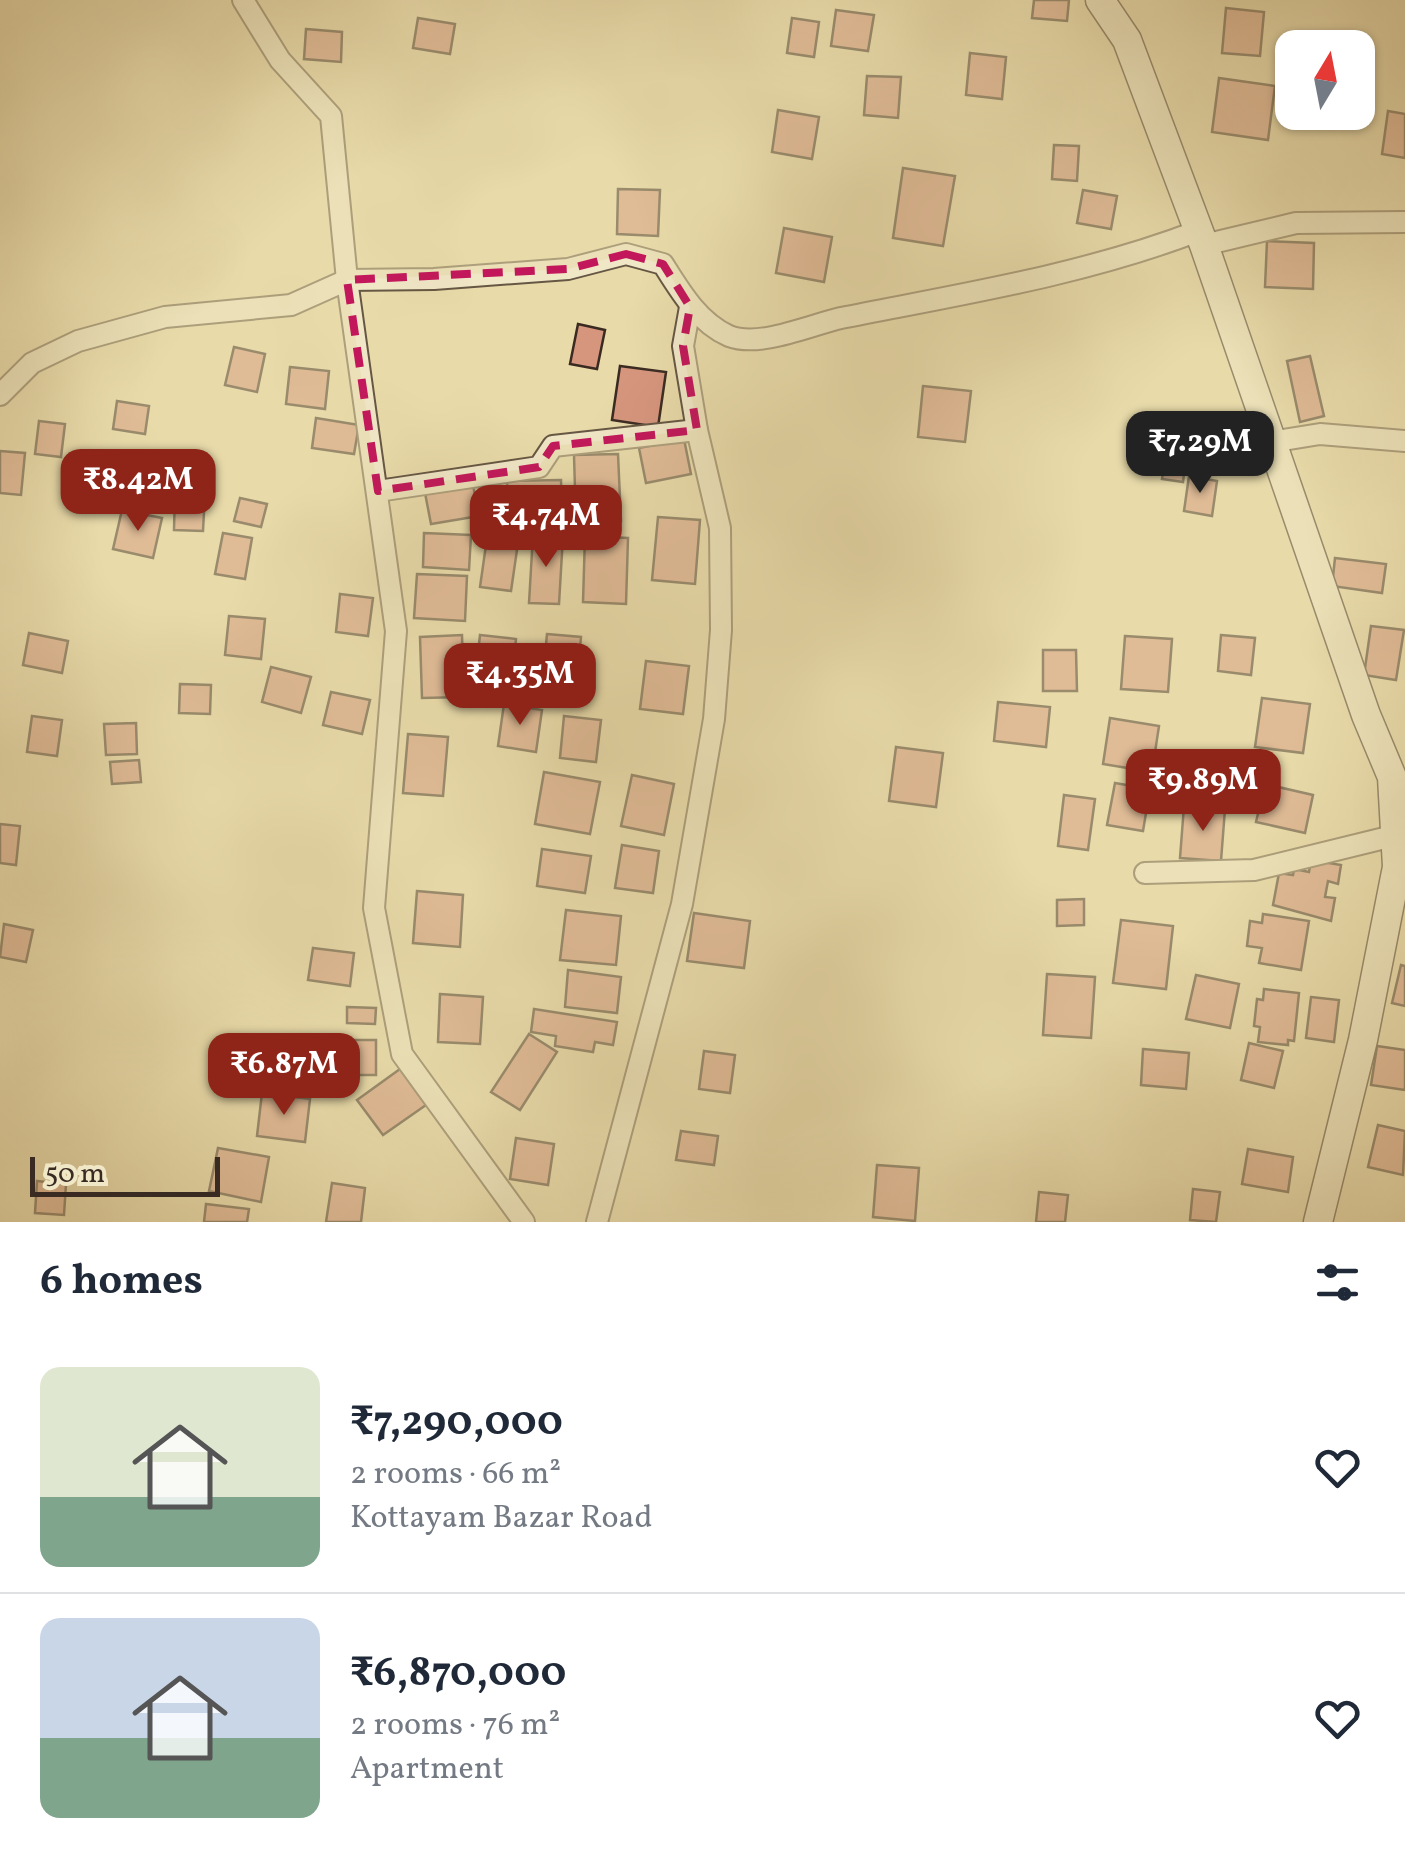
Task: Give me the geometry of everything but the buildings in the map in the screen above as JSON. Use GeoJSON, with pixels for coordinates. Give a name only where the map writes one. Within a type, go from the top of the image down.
{"type":"FeatureCollection","features":[{"type":"Feature","properties":{"kind":"main road"},"geometry":{"type":"LineString","coordinates":[[1100,0],[1128,40],[1201,238],[1366,715],[1392,777],[1398,867],[1363,1040],[1318,1222]]}},
{"type":"Feature","properties":{"kind":"street"},"geometry":{"type":"LineString","coordinates":[[243,0],[280,60],[331,116],[347,280],[396,631],[374,908],[402,1054],[524,1222]]}},
{"type":"Feature","properties":{"kind":"street"},"geometry":{"type":"LineString","coordinates":[[0,395],[32,363],[78,341],[165,316],[291,306],[347,280],[568,269],[626,254],[663,264],[690,307],[731,336],[774,338],[836,320],[1033,281],[1201,238],[1296,223],[1405,222]]}},
{"type":"Feature","properties":{"kind":"street"},"geometry":{"type":"LineString","coordinates":[[597,1222],[682,904],[714,719],[720,630],[720,528],[696,430],[683,346],[690,307]]}},
{"type":"Feature","properties":{"kind":"street"},"geometry":{"type":"LineString","coordinates":[[378,491],[539,467],[553,446],[696,430]]}},
{"type":"Feature","properties":{"kind":"street"},"geometry":{"type":"LineString","coordinates":[[1270,442],[1320,434],[1405,441]]}},
{"type":"Feature","properties":{"kind":"street"},"geometry":{"type":"LineString","coordinates":[[1145,874],[1254,870],[1397,835]]}},
{"type":"Feature","properties":{"kind":"highlighted area"},"geometry":{"type":"Polygon","coordinates":[[[626,254],[663,264],[690,307],[683,346],[697,430],[553,446],[539,467],[378,491],[347,280],[568,269],[626,254]]]}}]}
